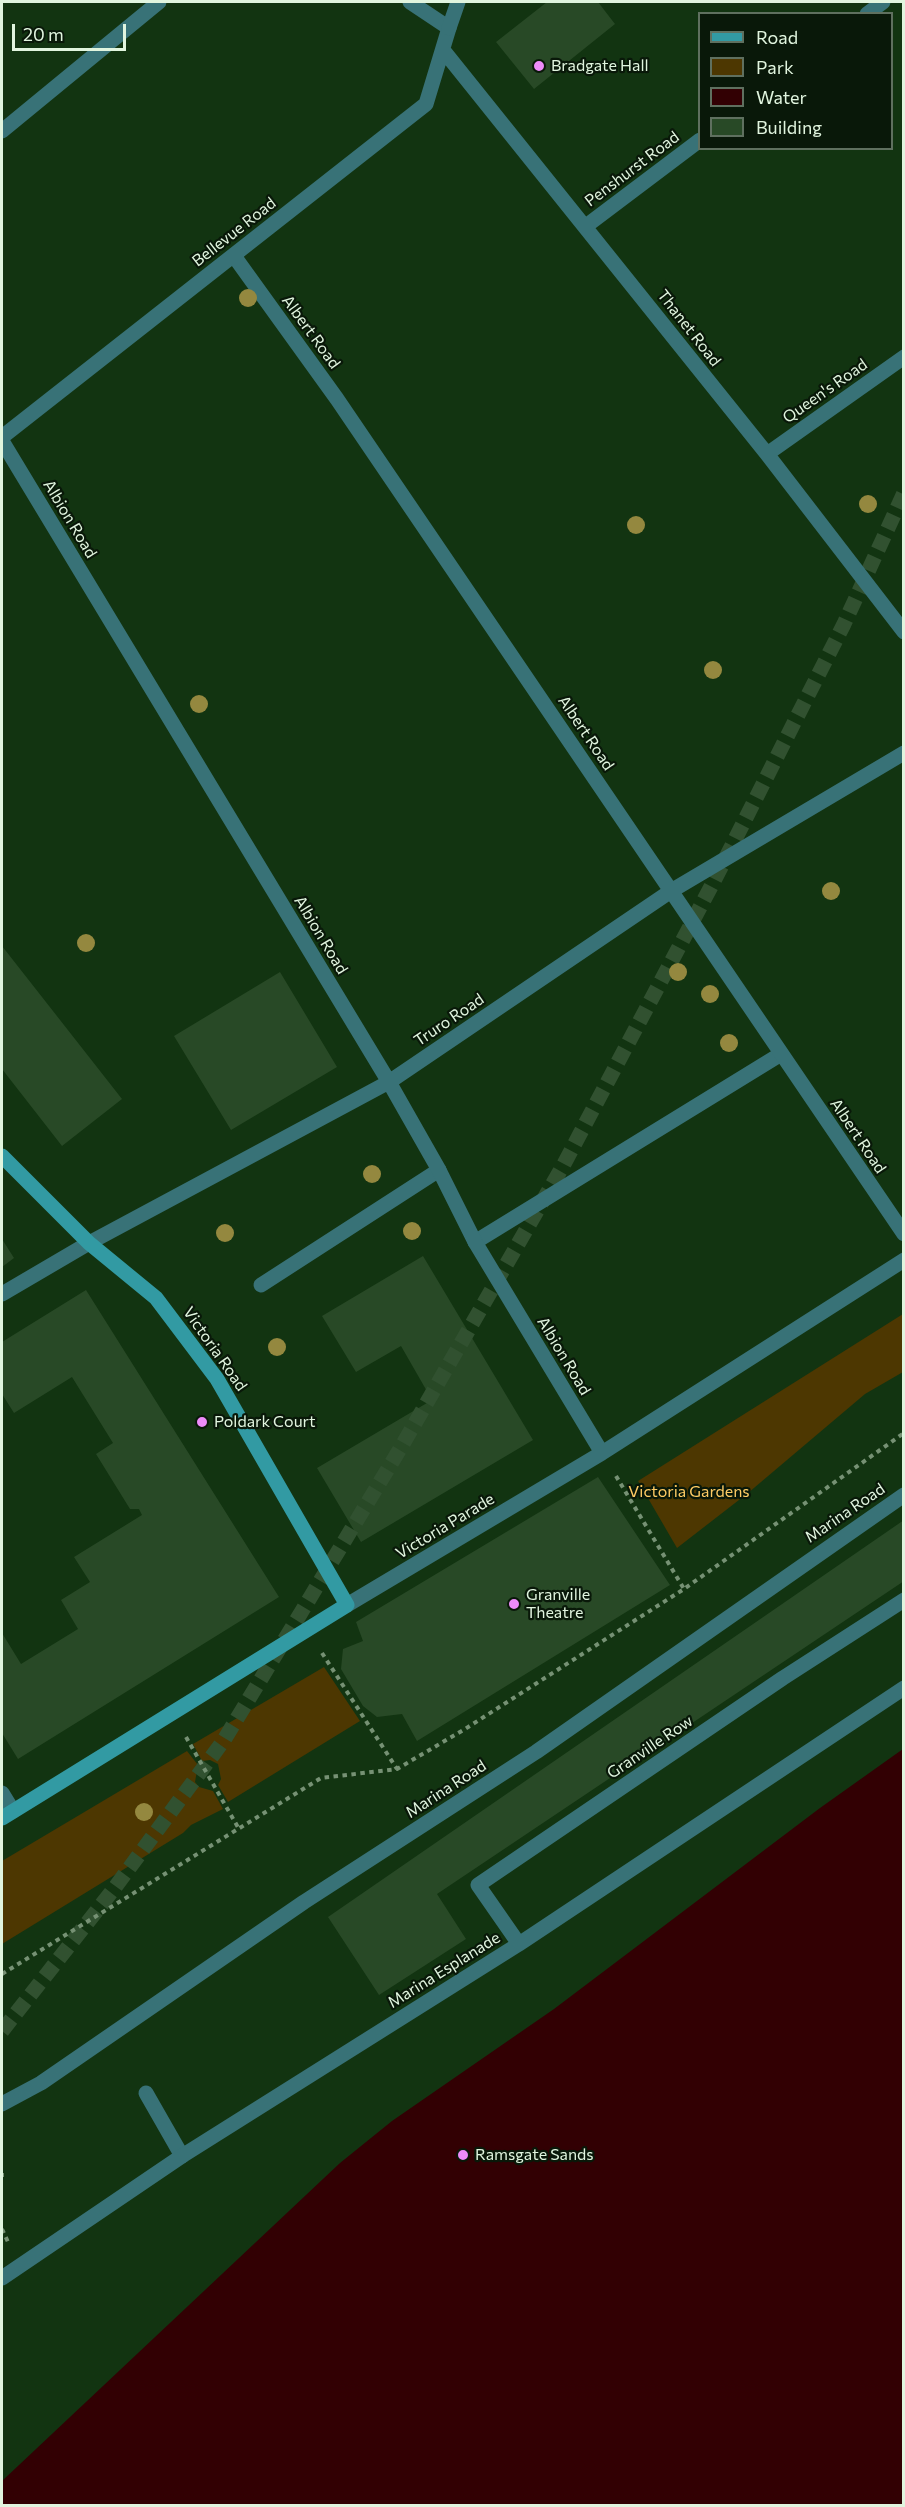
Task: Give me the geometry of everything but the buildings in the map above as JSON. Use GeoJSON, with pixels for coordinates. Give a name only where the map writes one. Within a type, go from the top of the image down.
{"type":"FeatureCollection","features":[{"type":"Feature","properties":{"kind":"main road","name":"Victoria Road"},"geometry":{"type":"LineString","coordinates":[[2,1156],[89,1242],[156,1298],[217,1379],[347,1605]]}},
{"type":"Feature","properties":{"kind":"main road","name":"Victoria Parade"},"geometry":{"type":"LineString","coordinates":[[7,1814],[347,1605]]}},
{"type":"Feature","properties":{"kind":"street"},"geometry":{"type":"LineString","coordinates":[[2,131],[159,2]]}},
{"type":"Feature","properties":{"kind":"street"},"geometry":{"type":"LineString","coordinates":[[410,2],[449,28]]}},
{"type":"Feature","properties":{"kind":"street","name":"Bellevue Road"},"geometry":{"type":"LineString","coordinates":[[2,439],[426,104],[458,2]]}},
{"type":"Feature","properties":{"kind":"street"},"geometry":{"type":"LineString","coordinates":[[870,12],[883,2]]}},
{"type":"Feature","properties":{"kind":"street","name":"Thanet Road"},"geometry":{"type":"LineString","coordinates":[[442,50],[586,226],[903,632]]}},
{"type":"Feature","properties":{"kind":"street","name":"Penshurst Road"},"geometry":{"type":"LineString","coordinates":[[586,226],[698,141]]}},
{"type":"Feature","properties":{"kind":"street","name":"Albert Road"},"geometry":{"type":"LineString","coordinates":[[234,256],[337,399],[903,1234]]}},
{"type":"Feature","properties":{"kind":"street","name":"Queen's Road"},"geometry":{"type":"LineString","coordinates":[[766,454],[903,357]]}},
{"type":"Feature","properties":{"kind":"street","name":"Albion Road"},"geometry":{"type":"LineString","coordinates":[[2,439],[389,1082],[439,1170],[475,1242],[602,1453]]}},
{"type":"Feature","properties":{"kind":"street","name":"Truro Road"},"geometry":{"type":"LineString","coordinates":[[2,1294],[89,1242],[389,1082],[671,891],[903,753]]}},
{"type":"Feature","properties":{"kind":"street"},"geometry":{"type":"LineString","coordinates":[[475,1242],[782,1054]]}},
{"type":"Feature","properties":{"kind":"street"},"geometry":{"type":"LineString","coordinates":[[261,1286],[439,1170]]}},
{"type":"Feature","properties":{"kind":"street","name":"Victoria Parade"},"geometry":{"type":"LineString","coordinates":[[347,1605],[602,1453],[903,1260]]}},
{"type":"Feature","properties":{"kind":"street","name":"Marina Road"},"geometry":{"type":"LineString","coordinates":[[2,2104],[41,2083],[304,1902],[536,1752],[903,1495]]}},
{"type":"Feature","properties":{"kind":"street","name":"Granville Row"},"geometry":{"type":"LineString","coordinates":[[519,1944],[478,1885],[773,1685],[903,1600]]}},
{"type":"Feature","properties":{"kind":"street","name":"Marina Esplanade"},"geometry":{"type":"LineString","coordinates":[[2,2278],[182,2156],[519,1944],[903,1688]]}},
{"type":"Feature","properties":{"kind":"street"},"geometry":{"type":"LineString","coordinates":[[2,1793],[7,1814]]}},
{"type":"Feature","properties":{"kind":"street"},"geometry":{"type":"LineString","coordinates":[[146,2093],[182,2156]]}},
{"type":"Feature","properties":{"kind":"path"},"geometry":{"type":"LineString","coordinates":[[2,1974],[321,1778],[397,1769],[465,1730],[684,1589],[903,1433]]}},
{"type":"Feature","properties":{"kind":"path"},"geometry":{"type":"LineString","coordinates":[[602,1453],[684,1589]]}},
{"type":"Feature","properties":{"kind":"path"},"geometry":{"type":"LineString","coordinates":[[306,1629],[397,1769]]}},
{"type":"Feature","properties":{"kind":"path"},"geometry":{"type":"LineString","coordinates":[[172,1713],[239,1828]]}},
{"type":"Feature","properties":{"kind":"green space","name":"Victoria Gardens"},"geometry":{"type":"Polygon","coordinates":[[[903,1314],[903,1372],[865,1394],[748,1493],[677,1548],[638,1481],[903,1314]]]}},
{"type":"Feature","properties":{"kind":"green space"},"geometry":{"type":"Polygon","coordinates":[[[324,1667],[360,1721],[228,1802],[218,1785],[221,1779],[218,1764],[210,1760],[202,1761],[193,1744],[324,1667]]]}},
{"type":"Feature","properties":{"kind":"green space"},"geometry":{"type":"Polygon","coordinates":[[[187,1751],[198,1765],[195,1782],[199,1787],[213,1791],[223,1809],[191,1825],[183,1833],[2,1944],[2,1861],[187,1751]]]}},
{"type":"Feature","properties":{"kind":"water"},"geometry":{"type":"Polygon","coordinates":[[[903,1749],[903,2505],[2,2505],[2,2481],[340,2163],[392,2121],[554,2009],[820,1808],[903,1749]]]}},
{"type":"Feature","properties":{"kind":"tunnel"},"geometry":{"type":"LineString","coordinates":[[2,2031],[113,1890],[224,1740],[403,1444],[564,1164],[714,881],[844,624],[904,493]]}},
{"type":"Feature","properties":{"kind":"place","name":"Bradgate Hall"},"geometry":{"type":"Point","coordinates":[539,66]}},
{"type":"Feature","properties":{"kind":"place","name":"Poldark Court"},"geometry":{"type":"Point","coordinates":[202,1422]}},
{"type":"Feature","properties":{"kind":"place","name":"Granville Theatre"},"geometry":{"type":"Point","coordinates":[514,1604]}},
{"type":"Feature","properties":{"kind":"place","name":"Ramsgate Sands"},"geometry":{"type":"Point","coordinates":[463,2155]}}]}
